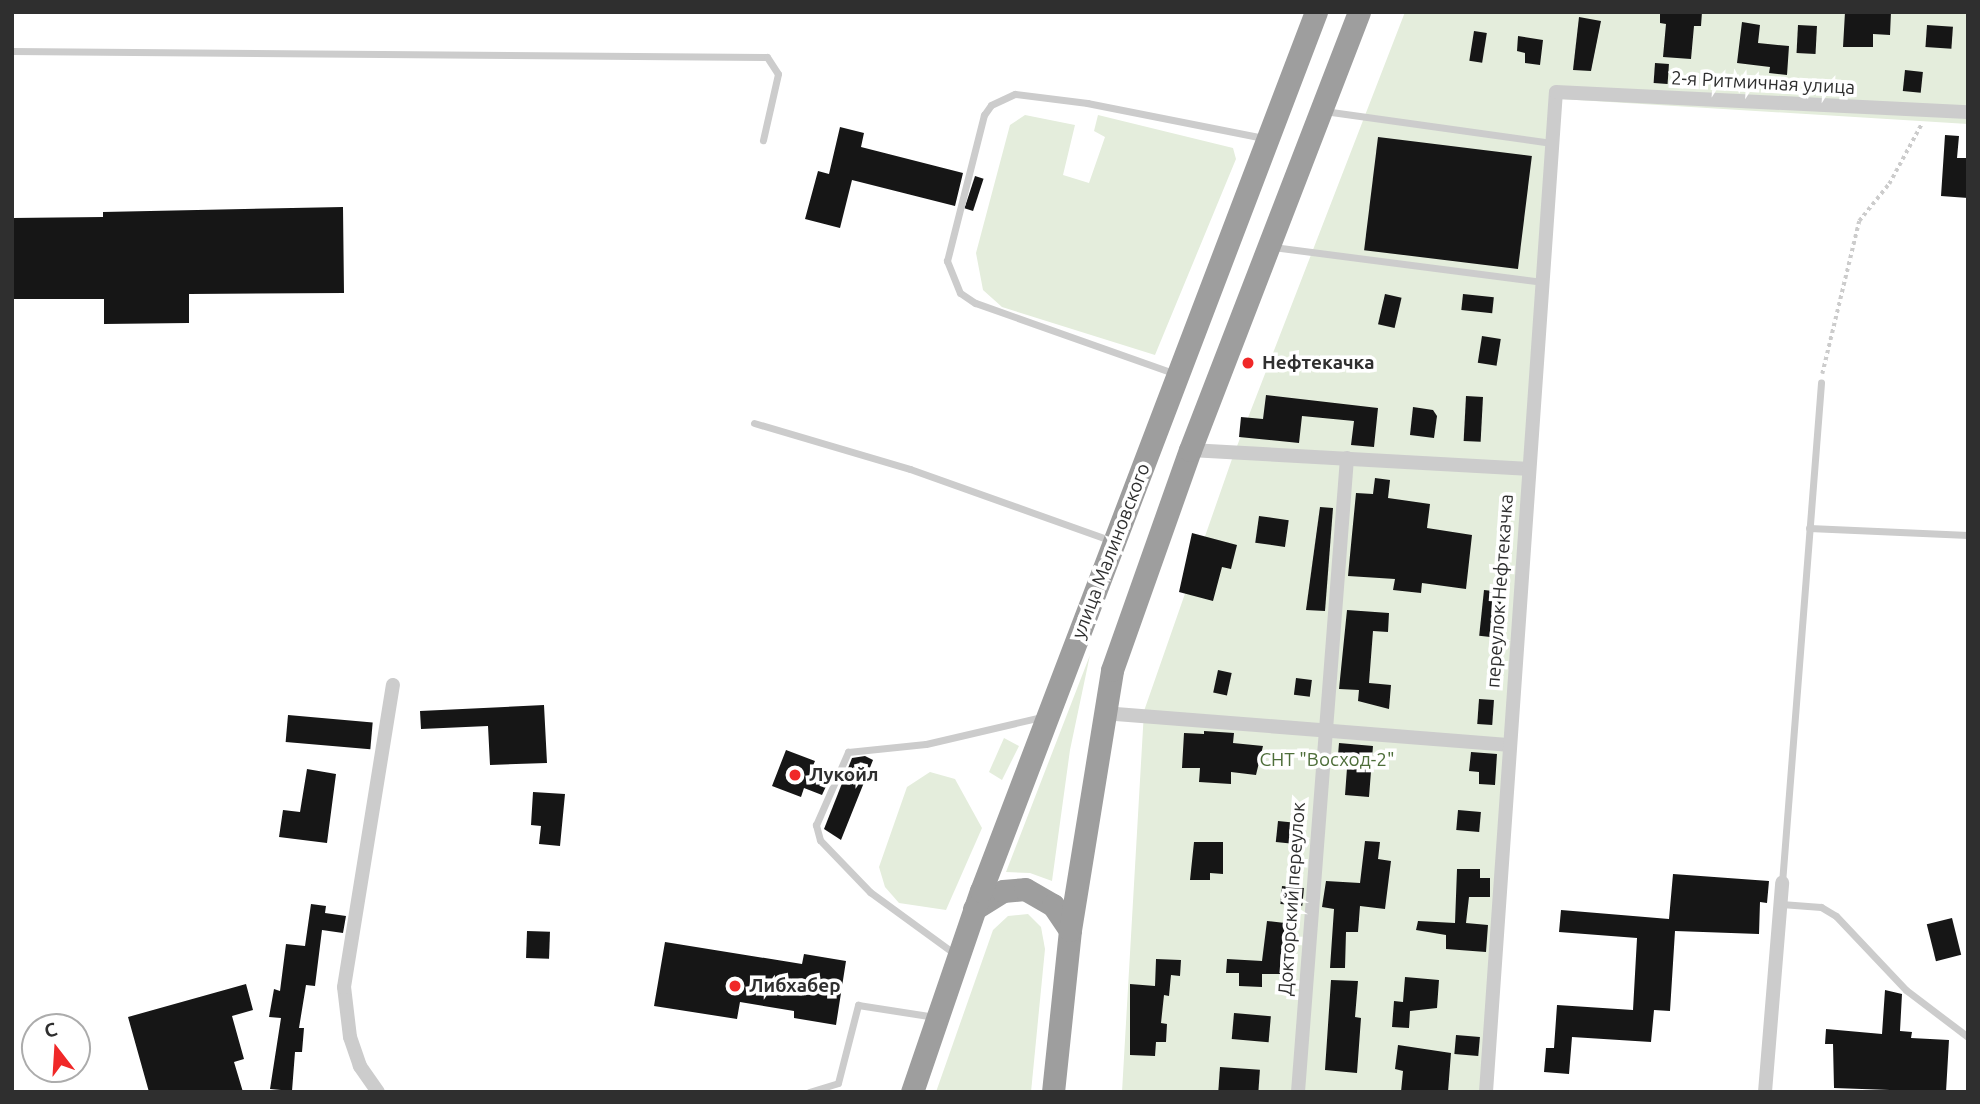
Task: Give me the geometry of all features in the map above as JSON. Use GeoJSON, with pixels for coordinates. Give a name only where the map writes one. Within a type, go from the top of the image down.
{"type":"FeatureCollection","features":[{"type":"Feature","properties":{"kind":"highway","name":"улица Малиновского"},"geometry":{"type":"LineString","coordinates":[[912,1092],[935,1017],[974,909],[1316,12]]}},
{"type":"Feature","properties":{"kind":"highway","name":"улица Малиновского"},"geometry":{"type":"LineString","coordinates":[[1053,1092],[1070,930],[1102,713],[1112,670],[1191,450],[1359,12]]}},
{"type":"Feature","properties":{"kind":"highway"},"geometry":{"type":"LineString","coordinates":[[974,909],[1003,891],[1025,889],[1053,905],[1070,930]]}},
{"type":"Feature","properties":{"kind":"street","name":"2-я Ритмичная улица"},"geometry":{"type":"LineString","coordinates":[[1556,92],[1968,112]]}},
{"type":"Feature","properties":{"kind":"street","name":"переулок Нефтекачка"},"geometry":{"type":"LineString","coordinates":[[1486,1092],[1508,745],[1556,92]]}},
{"type":"Feature","properties":{"kind":"street"},"geometry":{"type":"LineString","coordinates":[[1191,450],[1528,469]]}},
{"type":"Feature","properties":{"kind":"street","name":"Докторский переулок"},"geometry":{"type":"LineString","coordinates":[[1298,1092],[1323,728],[1347,458]]}},
{"type":"Feature","properties":{"kind":"street"},"geometry":{"type":"LineString","coordinates":[[378,1092],[360,1066],[350,1037],[344,987],[393,685]]}},
{"type":"Feature","properties":{"kind":"street"},"geometry":{"type":"LineString","coordinates":[[1102,713],[1323,728],[1508,745]]}},
{"type":"Feature","properties":{"kind":"street"},"geometry":{"type":"LineString","coordinates":[[1765,1092],[1782,883]]}},
{"type":"Feature","properties":{"kind":"lane"},"geometry":{"type":"LineString","coordinates":[[12,51],[767,57],[778,74],[763,140]]}},
{"type":"Feature","properties":{"kind":"lane"},"geometry":{"type":"LineString","coordinates":[[1178,375],[975,303],[960,293],[947,261],[984,115],[991,105],[1015,94],[1087,103],[1268,139]]}},
{"type":"Feature","properties":{"kind":"lane"},"geometry":{"type":"LineString","coordinates":[[1321,111],[1552,143]]}},
{"type":"Feature","properties":{"kind":"lane"},"geometry":{"type":"LineString","coordinates":[[1269,247],[1542,282]]}},
{"type":"Feature","properties":{"kind":"lane"},"geometry":{"type":"LineString","coordinates":[[1782,883],[1821,383]]}},
{"type":"Feature","properties":{"kind":"lane"},"geometry":{"type":"LineString","coordinates":[[754,423],[910,469],[1115,542]]}},
{"type":"Feature","properties":{"kind":"lane"},"geometry":{"type":"LineString","coordinates":[[1809,528],[1968,535]]}},
{"type":"Feature","properties":{"kind":"lane"},"geometry":{"type":"LineString","coordinates":[[958,956],[870,892],[828,850],[816,825],[848,752],[926,744],[1048,715]]}},
{"type":"Feature","properties":{"kind":"lane"},"geometry":{"type":"LineString","coordinates":[[1781,904],[1821,907],[1836,916],[1906,990],[1968,1037]]}},
{"type":"Feature","properties":{"kind":"lane"},"geometry":{"type":"LineString","coordinates":[[809,1092],[838,1083],[858,1006],[935,1017]]}},
{"type":"Feature","properties":{"kind":"path"},"geometry":{"type":"LineString","coordinates":[[1821,383],[1859,221],[1913,147],[1927,110]]}},
{"type":"Feature","properties":{"kind":"green space","name":"СНТ \"Восход-2\""},"geometry":{"type":"Polygon","coordinates":[[[1405,12],[1968,12],[1968,124],[1561,99],[1489,1092],[1122,1092],[1144,711],[1232,459],[1405,12]]]}},
{"type":"Feature","properties":{"kind":"green space"},"geometry":{"type":"Polygon","coordinates":[[[1025,115],[1075,125],[1063,175],[1089,183],[1105,137],[1094,131],[1098,115],[1233,148],[1236,159],[1155,355],[1002,307],[983,290],[976,253],[1010,125],[1025,115]]]}},
{"type":"Feature","properties":{"kind":"green space"},"geometry":{"type":"Polygon","coordinates":[[[1090,655],[1070,750],[1052,881],[1030,873],[1006,872],[1090,655]]]}},
{"type":"Feature","properties":{"kind":"green space"},"geometry":{"type":"Polygon","coordinates":[[[1004,738],[1019,746],[1002,780],[989,772],[1004,738]]]}},
{"type":"Feature","properties":{"kind":"green space"},"geometry":{"type":"Polygon","coordinates":[[[930,772],[955,779],[982,828],[946,910],[899,903],[885,887],[879,867],[907,787],[930,772]]]}},
{"type":"Feature","properties":{"kind":"green space"},"geometry":{"type":"Polygon","coordinates":[[[1028,914],[1041,927],[1045,949],[1031,1092],[936,1092],[993,930],[1008,916],[1028,914]]]}},
{"type":"Feature","properties":{"kind":"building"},"geometry":{"type":"Polygon","coordinates":[[[1660,12],[1702,12],[1701,26],[1694,26],[1691,59],[1663,57],[1666,24],[1660,23],[1660,12]]]}},
{"type":"Feature","properties":{"kind":"building"},"geometry":{"type":"Polygon","coordinates":[[[1845,12],[1891,12],[1890,35],[1873,34],[1873,47],[1843,47],[1845,12]]]}},
{"type":"Feature","properties":{"kind":"building"},"geometry":{"type":"Polygon","coordinates":[[[1579,17],[1601,21],[1591,71],[1573,70],[1579,17]]]}},
{"type":"Feature","properties":{"kind":"building"},"geometry":{"type":"Polygon","coordinates":[[[1742,22],[1760,25],[1758,43],[1789,46],[1787,75],[1769,73],[1770,67],[1737,63],[1742,22]]]}},
{"type":"Feature","properties":{"kind":"building"},"geometry":{"type":"Polygon","coordinates":[[[1798,25],[1817,26],[1816,54],[1797,53],[1798,25]]]}},
{"type":"Feature","properties":{"kind":"building"},"geometry":{"type":"Polygon","coordinates":[[[1927,25],[1953,27],[1951,49],[1925,47],[1927,25]]]}},
{"type":"Feature","properties":{"kind":"building"},"geometry":{"type":"Polygon","coordinates":[[[1474,31],[1487,33],[1482,63],[1469,61],[1474,31]]]}},
{"type":"Feature","properties":{"kind":"building"},"geometry":{"type":"Polygon","coordinates":[[[1518,36],[1543,40],[1540,65],[1525,63],[1525,53],[1517,51],[1518,36]]]}},
{"type":"Feature","properties":{"kind":"building"},"geometry":{"type":"Polygon","coordinates":[[[1655,63],[1669,64],[1668,84],[1654,83],[1655,63]]]}},
{"type":"Feature","properties":{"kind":"building"},"geometry":{"type":"Polygon","coordinates":[[[1905,70],[1923,72],[1921,93],[1903,91],[1905,70]]]}},
{"type":"Feature","properties":{"kind":"building"},"geometry":{"type":"Polygon","coordinates":[[[840,127],[864,133],[861,147],[963,173],[955,206],[852,180],[840,228],[805,219],[818,171],[829,174],[840,127]]]}},
{"type":"Feature","properties":{"kind":"building"},"geometry":{"type":"Polygon","coordinates":[[[1945,135],[1959,136],[1957,158],[1968,158],[1968,198],[1941,196],[1945,135]]]}},
{"type":"Feature","properties":{"kind":"building"},"geometry":{"type":"Polygon","coordinates":[[[1378,137],[1532,156],[1518,269],[1364,250],[1378,137]]]}},
{"type":"Feature","properties":{"kind":"building"},"geometry":{"type":"Polygon","coordinates":[[[975,176],[984,179],[973,211],[964,208],[975,176]]]}},
{"type":"Feature","properties":{"kind":"building"},"geometry":{"type":"Polygon","coordinates":[[[343,207],[344,293],[189,294],[189,323],[104,324],[104,299],[12,299],[12,218],[103,217],[103,212],[343,207]]]}},
{"type":"Feature","properties":{"kind":"building"},"geometry":{"type":"Polygon","coordinates":[[[1385,294],[1402,298],[1395,328],[1378,324],[1385,294]]]}},
{"type":"Feature","properties":{"kind":"building"},"geometry":{"type":"Polygon","coordinates":[[[1463,294],[1494,297],[1492,313],[1461,310],[1463,294]]]}},
{"type":"Feature","properties":{"kind":"building"},"geometry":{"type":"Polygon","coordinates":[[[1482,336],[1501,339],[1497,366],[1478,363],[1482,336]]]}},
{"type":"Feature","properties":{"kind":"building"},"geometry":{"type":"Polygon","coordinates":[[[1266,395],[1378,408],[1374,447],[1351,445],[1354,421],[1302,416],[1299,443],[1239,437],[1241,417],[1263,419],[1266,395]]]}},
{"type":"Feature","properties":{"kind":"building"},"geometry":{"type":"Polygon","coordinates":[[[1466,396],[1483,397],[1481,442],[1464,441],[1466,396]]]}},
{"type":"Feature","properties":{"kind":"building"},"geometry":{"type":"Polygon","coordinates":[[[1413,407],[1433,410],[1437,416],[1434,438],[1410,435],[1413,407]]]}},
{"type":"Feature","properties":{"kind":"building"},"geometry":{"type":"Polygon","coordinates":[[[1375,478],[1390,480],[1388,498],[1430,504],[1427,528],[1472,535],[1466,589],[1422,583],[1421,593],[1393,590],[1395,579],[1348,576],[1356,493],[1373,494],[1375,478]]]}},
{"type":"Feature","properties":{"kind":"building"},"geometry":{"type":"Polygon","coordinates":[[[1320,507],[1333,508],[1325,611],[1306,610],[1320,507]]]}},
{"type":"Feature","properties":{"kind":"building"},"geometry":{"type":"Polygon","coordinates":[[[1259,516],[1289,520],[1285,547],[1255,543],[1259,516]]]}},
{"type":"Feature","properties":{"kind":"building"},"geometry":{"type":"Polygon","coordinates":[[[1192,533],[1237,545],[1231,569],[1222,567],[1213,601],[1179,592],[1192,533]]]}},
{"type":"Feature","properties":{"kind":"building"},"geometry":{"type":"Polygon","coordinates":[[[1484,590],[1502,592],[1497,638],[1479,636],[1484,590]]]}},
{"type":"Feature","properties":{"kind":"building"},"geometry":{"type":"Polygon","coordinates":[[[1347,610],[1389,613],[1388,632],[1373,631],[1369,683],[1391,685],[1389,709],[1358,701],[1359,690],[1339,689],[1347,610]]]}},
{"type":"Feature","properties":{"kind":"building"},"geometry":{"type":"Polygon","coordinates":[[[1218,670],[1232,673],[1227,695],[1213,692],[1218,670]]]}},
{"type":"Feature","properties":{"kind":"building"},"geometry":{"type":"Polygon","coordinates":[[[1296,678],[1312,680],[1310,697],[1294,695],[1296,678]]]}},
{"type":"Feature","properties":{"kind":"building"},"geometry":{"type":"Polygon","coordinates":[[[1479,699],[1494,700],[1492,725],[1477,724],[1479,699]]]}},
{"type":"Feature","properties":{"kind":"building"},"geometry":{"type":"Polygon","coordinates":[[[544,705],[547,763],[490,765],[488,726],[421,729],[420,711],[544,705]]]}},
{"type":"Feature","properties":{"kind":"building"},"geometry":{"type":"Polygon","coordinates":[[[288,715],[373,722],[370,749],[286,742],[288,715]]]}},
{"type":"Feature","properties":{"kind":"building"},"geometry":{"type":"Polygon","coordinates":[[[1204,731],[1234,733],[1233,743],[1263,746],[1256,775],[1231,772],[1231,784],[1199,782],[1200,768],[1182,768],[1184,733],[1204,734],[1204,731]]]}},
{"type":"Feature","properties":{"kind":"building"},"geometry":{"type":"Polygon","coordinates":[[[1339,743],[1373,746],[1369,797],[1345,795],[1347,768],[1337,767],[1339,743]]]}},
{"type":"Feature","properties":{"kind":"building"},"geometry":{"type":"Polygon","coordinates":[[[786,750],[815,761],[810,773],[829,780],[822,795],[804,788],[801,797],[772,786],[786,750]]]}},
{"type":"Feature","properties":{"kind":"building"},"geometry":{"type":"Polygon","coordinates":[[[1471,752],[1497,754],[1495,785],[1479,784],[1479,772],[1469,771],[1471,752]]]}},
{"type":"Feature","properties":{"kind":"building"},"geometry":{"type":"Polygon","coordinates":[[[865,756],[873,760],[841,840],[824,829],[852,758],[865,756]]]}},
{"type":"Feature","properties":{"kind":"building"},"geometry":{"type":"Polygon","coordinates":[[[307,769],[336,774],[327,843],[279,837],[283,810],[300,812],[307,769]]]}},
{"type":"Feature","properties":{"kind":"building"},"geometry":{"type":"Polygon","coordinates":[[[533,792],[565,794],[560,846],[539,844],[541,826],[531,825],[533,792]]]}},
{"type":"Feature","properties":{"kind":"building"},"geometry":{"type":"Polygon","coordinates":[[[1458,810],[1481,812],[1479,832],[1456,830],[1458,810]]]}},
{"type":"Feature","properties":{"kind":"building"},"geometry":{"type":"Polygon","coordinates":[[[1278,821],[1305,824],[1303,845],[1276,842],[1278,821]]]}},
{"type":"Feature","properties":{"kind":"building"},"geometry":{"type":"Polygon","coordinates":[[[1365,841],[1380,842],[1378,859],[1391,861],[1385,909],[1360,906],[1358,932],[1346,932],[1345,968],[1330,968],[1334,909],[1322,907],[1326,881],[1360,883],[1365,841]]]}},
{"type":"Feature","properties":{"kind":"building"},"geometry":{"type":"Polygon","coordinates":[[[1194,842],[1223,842],[1223,874],[1210,873],[1210,880],[1190,880],[1194,842]]]}},
{"type":"Feature","properties":{"kind":"building"},"geometry":{"type":"Polygon","coordinates":[[[1457,869],[1480,869],[1480,878],[1490,878],[1490,897],[1469,897],[1466,923],[1488,925],[1486,952],[1446,949],[1446,935],[1416,930],[1418,921],[1455,923],[1457,869]]]}},
{"type":"Feature","properties":{"kind":"building"},"geometry":{"type":"Polygon","coordinates":[[[1673,874],[1769,881],[1767,903],[1760,902],[1759,934],[1675,931],[1670,1011],[1654,1010],[1651,1042],[1572,1037],[1569,1074],[1544,1072],[1546,1048],[1554,1048],[1557,1005],[1633,1010],[1637,938],[1559,932],[1561,910],[1669,919],[1673,874]]]}},
{"type":"Feature","properties":{"kind":"building"},"geometry":{"type":"Polygon","coordinates":[[[1282,886],[1304,888],[1302,906],[1280,904],[1282,886]]]}},
{"type":"Feature","properties":{"kind":"building"},"geometry":{"type":"Polygon","coordinates":[[[311,904],[326,906],[325,913],[346,916],[343,933],[322,930],[315,986],[306,985],[299,1028],[304,1028],[302,1052],[295,1052],[292,1091],[270,1089],[281,1018],[269,1017],[274,989],[280,991],[286,944],[305,946],[311,904]]]}},
{"type":"Feature","properties":{"kind":"building"},"geometry":{"type":"Polygon","coordinates":[[[1952,918],[1961,955],[1936,961],[1927,924],[1952,918]]]}},
{"type":"Feature","properties":{"kind":"building"},"geometry":{"type":"Polygon","coordinates":[[[1267,921],[1285,923],[1280,974],[1262,974],[1262,987],[1239,986],[1239,973],[1226,973],[1227,959],[1262,961],[1267,921]]]}},
{"type":"Feature","properties":{"kind":"building"},"geometry":{"type":"Polygon","coordinates":[[[527,931],[550,932],[549,959],[526,958],[527,931]]]}},
{"type":"Feature","properties":{"kind":"building"},"geometry":{"type":"Polygon","coordinates":[[[665,942],[802,964],[804,954],[846,961],[836,1025],[794,1018],[794,1011],[740,1002],[737,1019],[654,1006],[665,942]]]}},
{"type":"Feature","properties":{"kind":"building"},"geometry":{"type":"Polygon","coordinates":[[[1156,959],[1181,960],[1180,976],[1171,975],[1169,996],[1164,995],[1161,1023],[1167,1024],[1166,1042],[1156,1042],[1155,1056],[1130,1055],[1130,984],[1155,986],[1156,959]]]}},
{"type":"Feature","properties":{"kind":"building"},"geometry":{"type":"Polygon","coordinates":[[[1405,977],[1439,980],[1437,1008],[1410,1011],[1409,1028],[1392,1027],[1394,1001],[1403,1002],[1405,977]]]}},
{"type":"Feature","properties":{"kind":"building"},"geometry":{"type":"Polygon","coordinates":[[[1331,980],[1358,981],[1355,1017],[1361,1018],[1357,1073],[1325,1070],[1331,980]]]}},
{"type":"Feature","properties":{"kind":"building"},"geometry":{"type":"Polygon","coordinates":[[[246,984],[253,1010],[232,1016],[244,1059],[234,1062],[243,1092],[149,1092],[128,1017],[246,984]]]}},
{"type":"Feature","properties":{"kind":"building"},"geometry":{"type":"Polygon","coordinates":[[[1885,990],[1902,994],[1900,1031],[1912,1032],[1911,1038],[1949,1040],[1946,1092],[1834,1088],[1833,1044],[1825,1044],[1826,1029],[1882,1034],[1885,990]]]}},
{"type":"Feature","properties":{"kind":"building"},"geometry":{"type":"Polygon","coordinates":[[[1234,1013],[1271,1016],[1269,1042],[1232,1039],[1234,1013]]]}},
{"type":"Feature","properties":{"kind":"building"},"geometry":{"type":"Polygon","coordinates":[[[1456,1035],[1480,1037],[1478,1056],[1454,1054],[1456,1035]]]}},
{"type":"Feature","properties":{"kind":"building"},"geometry":{"type":"Polygon","coordinates":[[[1398,1045],[1451,1053],[1448,1092],[1401,1092],[1403,1071],[1395,1069],[1398,1045]]]}},
{"type":"Feature","properties":{"kind":"building"},"geometry":{"type":"Polygon","coordinates":[[[1220,1067],[1260,1070],[1258,1092],[1218,1091],[1220,1067]]]}},
{"type":"Feature","properties":{"kind":"place","name":"Нефтекачка"},"geometry":{"type":"Point","coordinates":[1248,363]}},
{"type":"Feature","properties":{"kind":"place","name":"Лукойл"},"geometry":{"type":"Point","coordinates":[795,775]}},
{"type":"Feature","properties":{"kind":"place","name":"Либхабер"},"geometry":{"type":"Point","coordinates":[735,986]}}]}
